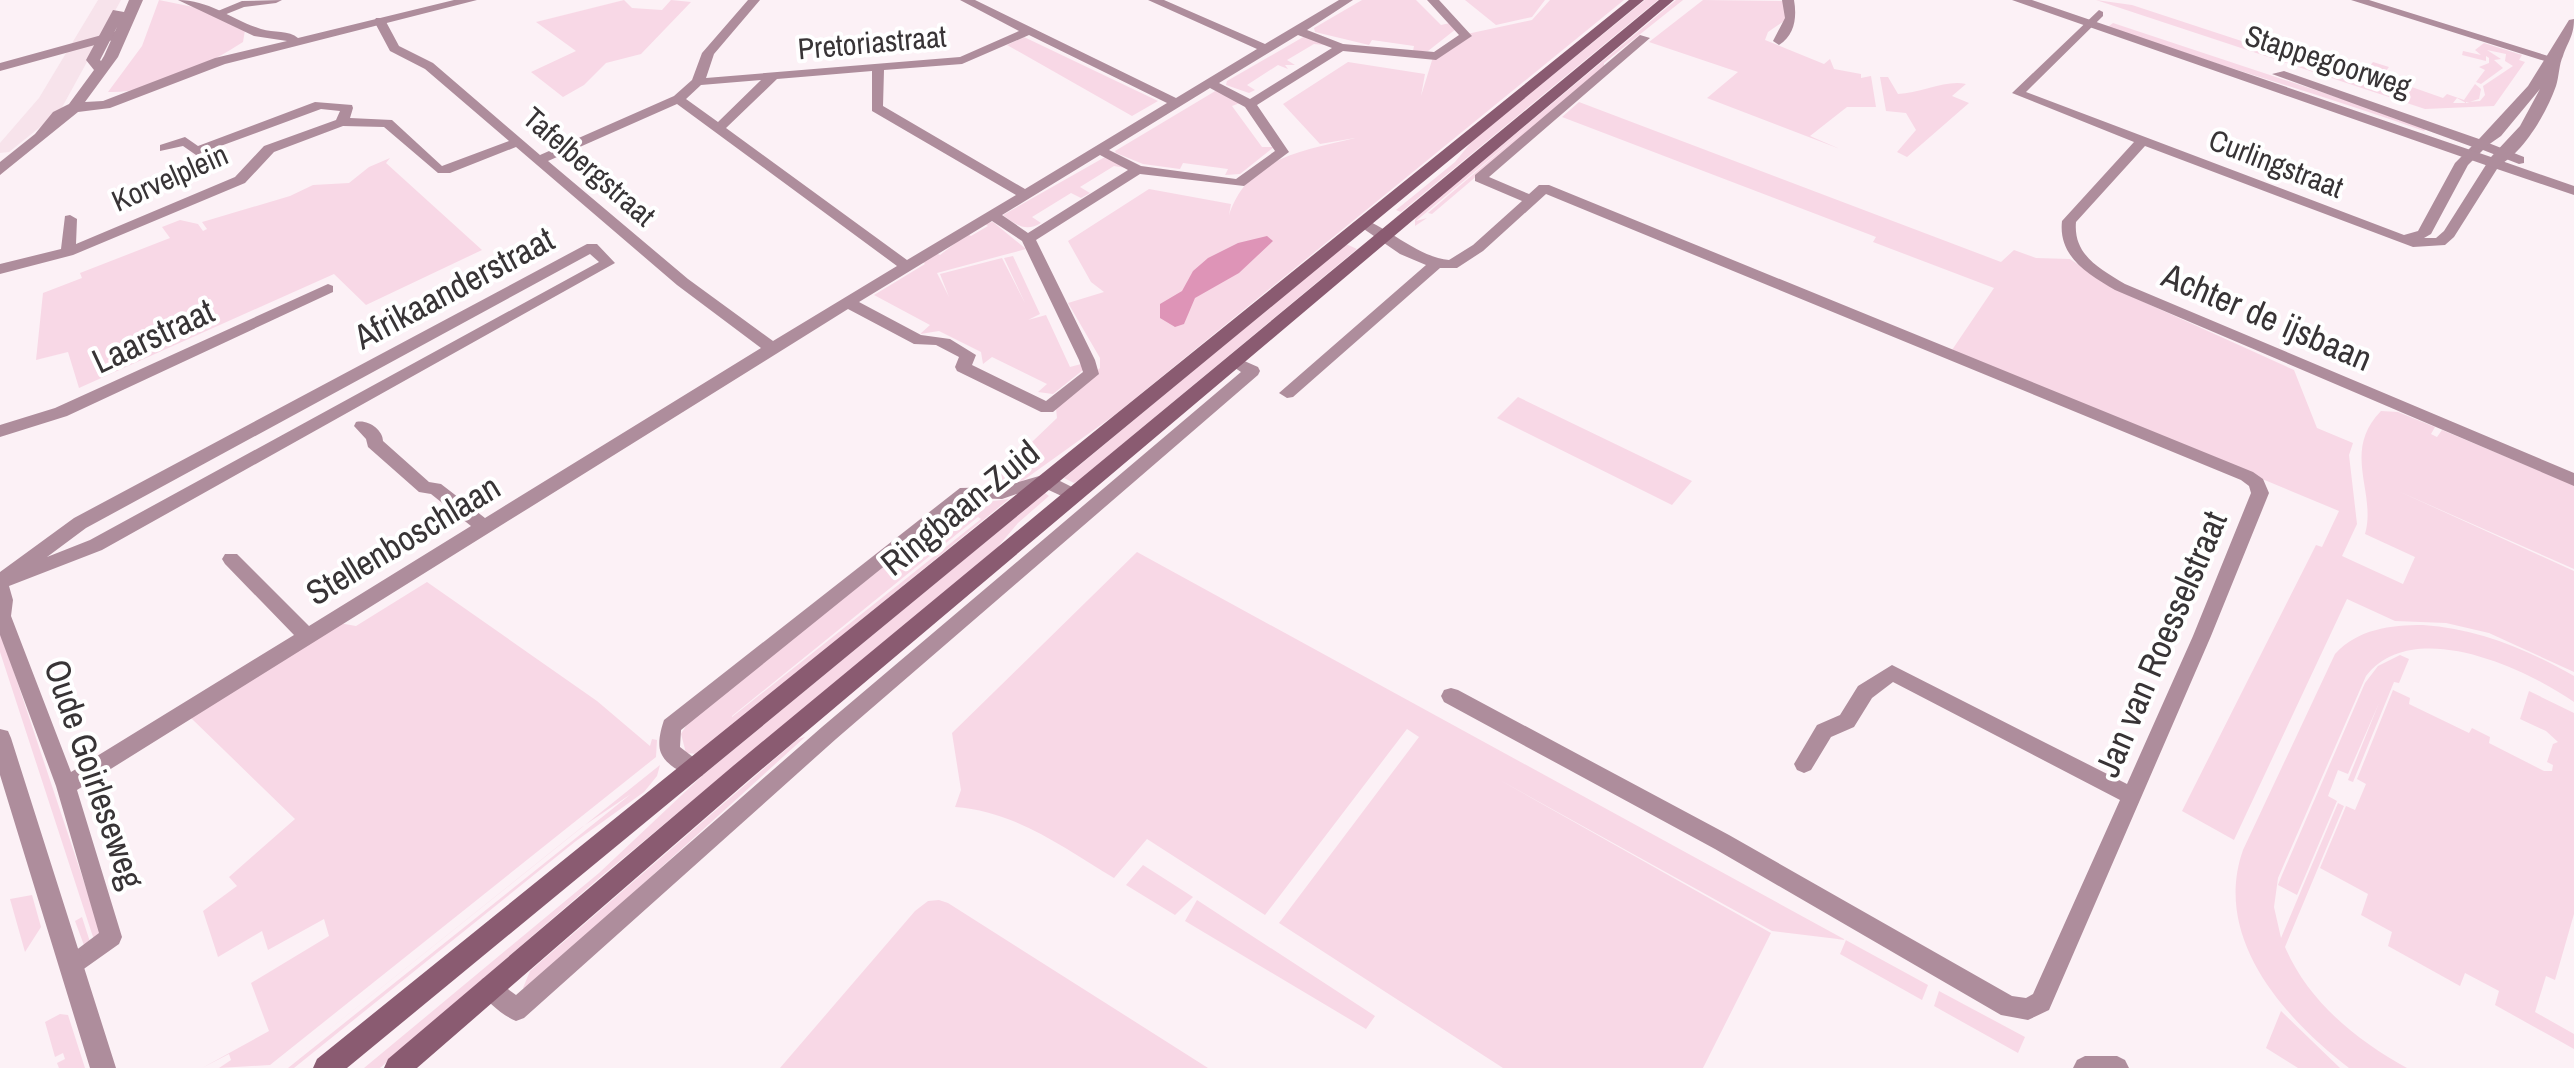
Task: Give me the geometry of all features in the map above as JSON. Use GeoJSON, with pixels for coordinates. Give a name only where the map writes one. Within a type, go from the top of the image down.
{"type":"FeatureCollection","features":[{"type":"Feature","properties":{"kind":"main road","name":"Ringbaan-Zuid"},"geometry":{"type":"LineString","coordinates":[[326,1068],[1637,0]]}},
{"type":"Feature","properties":{"kind":"main road","name":"Ringbaan-Zuid"},"geometry":{"type":"LineString","coordinates":[[398,1068],[809,717],[1667,0]]}},
{"type":"Feature","properties":{"kind":"street"},"geometry":{"type":"LineString","coordinates":[[219,14],[242,4],[276,0]]}},
{"type":"Feature","properties":{"kind":"street"},"geometry":{"type":"LineString","coordinates":[[539,160],[678,98],[698,82],[708,53],[754,0]]}},
{"type":"Feature","properties":{"kind":"street"},"geometry":{"type":"LineString","coordinates":[[966,0],[1177,103]]}},
{"type":"Feature","properties":{"kind":"street"},"geometry":{"type":"LineString","coordinates":[[1154,0],[1266,50]]}},
{"type":"Feature","properties":{"kind":"street"},"geometry":{"type":"LineString","coordinates":[[1297,30],[1340,46],[1436,56],[1466,36],[1433,0]]}},
{"type":"Feature","properties":{"kind":"street"},"geometry":{"type":"LineString","coordinates":[[1780,41],[1791,18],[1788,0]]}},
{"type":"Feature","properties":{"kind":"street","name":"Stappegoorweg"},"geometry":{"type":"LineString","coordinates":[[2020,0],[2094,20],[2499,159]]}},
{"type":"Feature","properties":{"kind":"street","name":"Stappegoorweg"},"geometry":{"type":"LineString","coordinates":[[2058,0],[2094,20]]}},
{"type":"Feature","properties":{"kind":"street"},"geometry":{"type":"LineString","coordinates":[[2357,0],[2555,60]]}},
{"type":"Feature","properties":{"kind":"street"},"geometry":{"type":"LineString","coordinates":[[0,170],[71,108],[100,68],[129,1]]}},
{"type":"Feature","properties":{"kind":"street"},"geometry":{"type":"LineString","coordinates":[[194,1],[259,33],[285,38],[344,30]]}},
{"type":"Feature","properties":{"kind":"street"},"geometry":{"type":"LineString","coordinates":[[71,108],[114,102],[220,61],[464,1]]}},
{"type":"Feature","properties":{"kind":"street","name":"Stellenboschlaan"},"geometry":{"type":"LineString","coordinates":[[66,786],[772,348],[1342,1]]}},
{"type":"Feature","properties":{"kind":"street"},"geometry":{"type":"LineString","coordinates":[[2094,20],[2018,94],[2141,142]]}},
{"type":"Feature","properties":{"kind":"street","name":"Tafelbergstraat"},"geometry":{"type":"LineString","coordinates":[[380,21],[394,48],[429,66],[727,318],[772,348]]}},
{"type":"Feature","properties":{"kind":"street"},"geometry":{"type":"LineString","coordinates":[[2395,238],[2413,240],[2424,234],[2475,150],[2510,119],[2555,60],[2574,23]]}},
{"type":"Feature","properties":{"kind":"street","name":"Pretoriastraat"},"geometry":{"type":"LineString","coordinates":[[698,82],[972,58],[1028,31]]}},
{"type":"Feature","properties":{"kind":"street"},"geometry":{"type":"LineString","coordinates":[[220,61],[259,33]]}},
{"type":"Feature","properties":{"kind":"street"},"geometry":{"type":"LineString","coordinates":[[1387,233],[1437,263],[1458,264],[1532,200],[1480,178],[1644,38]]}},
{"type":"Feature","properties":{"kind":"street"},"geometry":{"type":"LineString","coordinates":[[0,67],[111,41]]}},
{"type":"Feature","properties":{"kind":"street"},"geometry":{"type":"LineString","coordinates":[[1250,104],[1340,46]]}},
{"type":"Feature","properties":{"kind":"street"},"geometry":{"type":"LineString","coordinates":[[2395,238],[2422,244],[2440,242],[2449,234],[2551,90],[2555,60]]}},
{"type":"Feature","properties":{"kind":"street"},"geometry":{"type":"LineString","coordinates":[[878,67],[877,108],[1026,194]]}},
{"type":"Feature","properties":{"kind":"street"},"geometry":{"type":"LineString","coordinates":[[720,127],[773,76]]}},
{"type":"Feature","properties":{"kind":"street"},"geometry":{"type":"LineString","coordinates":[[1100,150],[1138,170],[1239,183],[1282,152],[1250,104],[1210,83]]}},
{"type":"Feature","properties":{"kind":"street"},"geometry":{"type":"LineString","coordinates":[[678,98],[907,267]]}},
{"type":"Feature","properties":{"kind":"street","name":"Korvelplein"},"geometry":{"type":"LineString","coordinates":[[165,148],[185,141],[196,151],[315,100],[347,108],[342,122]]}},
{"type":"Feature","properties":{"kind":"street","name":"Korvelplein"},"geometry":{"type":"LineString","coordinates":[[0,269],[68,252],[240,180],[269,150],[342,122],[387,122],[438,169],[445,170],[518,142]]}},
{"type":"Feature","properties":{"kind":"street","name":"Curlingstraat"},"geometry":{"type":"LineString","coordinates":[[2141,142],[2395,238]]}},
{"type":"Feature","properties":{"kind":"street","name":"Achter de ijsbaan"},"geometry":{"type":"LineString","coordinates":[[2141,142],[2069,221],[2066,234],[2070,248],[2092,270],[2120,287],[2574,480]]}},
{"type":"Feature","properties":{"kind":"street"},"geometry":{"type":"LineString","coordinates":[[2499,159],[2574,181]]}},
{"type":"Feature","properties":{"kind":"street"},"geometry":{"type":"LineString","coordinates":[[2499,159],[2574,191]]}},
{"type":"Feature","properties":{"kind":"street"},"geometry":{"type":"LineString","coordinates":[[1028,239],[1138,170]]}},
{"type":"Feature","properties":{"kind":"street","name":"Jan van Roesselstraat"},"geometry":{"type":"LineString","coordinates":[[1451,696],[1722,842],[2008,1008],[2028,1009],[2041,1002],[2260,494],[2257,483],[2226,467],[1544,188],[1532,200]]}},
{"type":"Feature","properties":{"kind":"street"},"geometry":{"type":"LineString","coordinates":[[848,303],[918,340],[934,337],[952,346],[968,355],[964,367],[1047,408],[1091,374],[1028,239],[992,215]]}},
{"type":"Feature","properties":{"kind":"street","name":"Korvelplein"},"geometry":{"type":"LineString","coordinates":[[68,252],[70,219]]}},
{"type":"Feature","properties":{"kind":"street"},"geometry":{"type":"LineString","coordinates":[[1363,222],[1451,256],[1463,256],[1478,248]]}},
{"type":"Feature","properties":{"kind":"street","name":"Afrikaanderstraat"},"geometry":{"type":"LineString","coordinates":[[592,248],[608,263],[96,545],[0,583],[80,523],[592,248]]}},
{"type":"Feature","properties":{"kind":"street"},"geometry":{"type":"LineString","coordinates":[[1287,393],[1437,263]]}},
{"type":"Feature","properties":{"kind":"street","name":"Laarstraat"},"geometry":{"type":"LineString","coordinates":[[0,431],[61,412],[328,288]]}},
{"type":"Feature","properties":{"kind":"street"},"geometry":{"type":"LineString","coordinates":[[490,987],[516,1010],[829,733],[1252,371],[1233,361]]}},
{"type":"Feature","properties":{"kind":"street"},"geometry":{"type":"LineString","coordinates":[[323,392],[343,409]]}},
{"type":"Feature","properties":{"kind":"street"},"geometry":{"type":"LineString","coordinates":[[362,426],[376,437],[374,443],[425,488],[435,488],[486,528]]}},
{"type":"Feature","properties":{"kind":"street","name":"Ringbaan-Zuid"},"geometry":{"type":"LineString","coordinates":[[694,770],[670,751],[672,726],[966,492],[1008,492],[1037,478],[1049,480]]}},
{"type":"Feature","properties":{"kind":"street"},"geometry":{"type":"LineString","coordinates":[[1049,480],[1074,495]]}},
{"type":"Feature","properties":{"kind":"street","name":"Ringbaan-Zuid"},"geometry":{"type":"LineString","coordinates":[[1020,540],[1039,552]]}},
{"type":"Feature","properties":{"kind":"street"},"geometry":{"type":"LineString","coordinates":[[232,559],[308,636]]}},
{"type":"Feature","properties":{"kind":"street","name":"Oude Goirleseweg"},"geometry":{"type":"LineString","coordinates":[[0,583],[2,616],[66,786],[111,937],[71,967]]}},
{"type":"Feature","properties":{"kind":"street"},"geometry":{"type":"LineString","coordinates":[[1804,764],[1824,731],[1848,721],[1865,692],[1892,673],[2132,796]]}},
{"type":"Feature","properties":{"kind":"street"},"geometry":{"type":"LineString","coordinates":[[809,717],[829,733]]}},
{"type":"Feature","properties":{"kind":"street"},"geometry":{"type":"LineString","coordinates":[[0,738],[104,1068]]}},
{"type":"Feature","properties":{"kind":"street"},"geometry":{"type":"LineString","coordinates":[[2086,1068],[2117,1068]]}},
{"type":"Feature","properties":{"kind":"shaded area"},"geometry":{"type":"Polygon","coordinates":[[[98,0],[121,0],[60,111],[9,152],[0,153],[0,143],[39,98],[98,0]]]}},
{"type":"Feature","properties":{"kind":"shaded area"},"geometry":{"type":"Polygon","coordinates":[[[159,0],[203,9],[245,30],[243,42],[162,83],[108,92],[142,46],[159,0]]]}},
{"type":"Feature","properties":{"kind":"shaded area"},"geometry":{"type":"Polygon","coordinates":[[[624,0],[632,8],[662,10],[671,0],[691,2],[641,54],[606,63],[584,85],[563,97],[531,72],[576,51],[536,22],[624,0]]]}},
{"type":"Feature","properties":{"kind":"shaded area"},"geometry":{"type":"Polygon","coordinates":[[[1362,0],[1416,0],[1441,25],[1450,23],[1456,29],[1428,51],[1372,40],[1369,45],[1315,32],[1314,28],[1362,0]]]}},
{"type":"Feature","properties":{"kind":"shaded area"},"geometry":{"type":"Polygon","coordinates":[[[1465,0],[1545,0],[1532,17],[1496,25],[1465,0]]]}},
{"type":"Feature","properties":{"kind":"shaded area"},"geometry":{"type":"Polygon","coordinates":[[[1550,0],[1624,0],[1116,414],[1021,482],[990,482],[1057,418],[1056,408],[1100,368],[1100,358],[1068,303],[1104,292],[1091,282],[1068,241],[1149,189],[1231,204],[1229,215],[1249,180],[1264,169],[1297,153],[1355,138],[1320,144],[1283,104],[1348,62],[1425,74],[1421,96],[1433,57],[1467,34],[1532,20],[1550,0]]]}},
{"type":"Feature","properties":{"kind":"shaded area"},"geometry":{"type":"Polygon","coordinates":[[[1645,0],[1658,0],[1401,212],[1396,210],[1455,162],[1473,140],[1645,0]]]}},
{"type":"Feature","properties":{"kind":"shaded area"},"geometry":{"type":"Polygon","coordinates":[[[1676,0],[1683,0],[1604,63],[1604,68],[1432,214],[1428,213],[1533,123],[1416,221],[1427,218],[1415,226],[1415,220],[1417,216],[1676,0]]]}},
{"type":"Feature","properties":{"kind":"shaded area"},"geometry":{"type":"Polygon","coordinates":[[[1703,0],[1783,1],[1787,19],[1768,32],[1765,40],[1824,64],[1830,59],[1834,69],[1861,74],[1861,78],[1871,76],[1876,107],[1847,107],[1810,136],[1840,149],[1707,98],[1738,72],[1649,42],[1703,0]]]}},
{"type":"Feature","properties":{"kind":"shaded area"},"geometry":{"type":"Polygon","coordinates":[[[2096,0],[2132,5],[2275,52],[2272,56],[2312,70],[2316,66],[2337,75],[2318,64],[2344,71],[2352,62],[2368,68],[2373,62],[2389,67],[2375,85],[2401,91],[2406,85],[2443,98],[2447,94],[2464,100],[2475,84],[2481,89],[2479,99],[2470,102],[2480,101],[2485,95],[2483,86],[2513,66],[2505,61],[2506,54],[2487,50],[2501,59],[2494,60],[2503,68],[2481,84],[2476,82],[2485,70],[2479,67],[2489,63],[2489,58],[2486,56],[2486,61],[2462,55],[2463,51],[2481,55],[2475,50],[2484,43],[2522,55],[2519,60],[2525,62],[2494,106],[2425,109],[2096,0]]]}},
{"type":"Feature","properties":{"kind":"shaded area"},"geometry":{"type":"Polygon","coordinates":[[[2113,23],[2427,127],[2424,131],[2108,27],[2113,23]]]}},
{"type":"Feature","properties":{"kind":"shaded area"},"geometry":{"type":"Polygon","coordinates":[[[1305,36],[1326,45],[1314,44],[1287,60],[1295,65],[1285,65],[1288,69],[1278,65],[1247,85],[1255,90],[1249,93],[1226,85],[1227,81],[1305,36]]]}},
{"type":"Feature","properties":{"kind":"shaded area"},"geometry":{"type":"Polygon","coordinates":[[[1024,37],[1158,101],[1132,116],[1007,45],[1024,37]]]}},
{"type":"Feature","properties":{"kind":"shaded area"},"geometry":{"type":"Polygon","coordinates":[[[1880,77],[1888,77],[1898,94],[1951,83],[1966,84],[1952,96],[1969,103],[1907,157],[1897,152],[1916,130],[1906,113],[1886,111],[1880,77]]]}},
{"type":"Feature","properties":{"kind":"shaded area"},"geometry":{"type":"Polygon","coordinates":[[[1217,90],[1240,103],[1232,106],[1262,147],[1274,147],[1240,174],[1225,175],[1228,169],[1183,163],[1180,169],[1143,164],[1116,153],[1115,151],[1217,90]]]}},
{"type":"Feature","properties":{"kind":"shaded area"},"geometry":{"type":"Polygon","coordinates":[[[1579,102],[2001,262],[2014,250],[2036,258],[2070,259],[2115,289],[2294,370],[2317,428],[2353,443],[2349,455],[2357,524],[2342,556],[2403,584],[2415,557],[2365,534],[2363,442],[2381,411],[2398,412],[2435,427],[2431,434],[2437,437],[2442,430],[2574,485],[2574,569],[2398,491],[2574,571],[2574,672],[2489,633],[2446,623],[2395,621],[2347,599],[2234,840],[2182,811],[2316,545],[2322,547],[2339,511],[1952,350],[1994,288],[1873,242],[1876,237],[1562,117],[1579,102]]]}},
{"type":"Feature","properties":{"kind":"shaded area"},"geometry":{"type":"Polygon","coordinates":[[[1105,157],[1126,168],[1114,166],[1080,187],[1090,193],[1081,198],[1071,193],[1032,217],[1041,223],[1021,226],[1003,215],[1105,157]]]}},
{"type":"Feature","properties":{"kind":"shaded area"},"geometry":{"type":"Polygon","coordinates":[[[390,158],[386,163],[482,250],[366,305],[334,274],[79,388],[68,352],[36,360],[43,293],[82,278],[80,273],[170,238],[162,227],[180,220],[198,224],[203,231],[207,229],[202,222],[290,196],[313,185],[349,183],[369,167],[390,158]]]}},
{"type":"Feature","properties":{"kind":"shaded area"},"geometry":{"type":"Polygon","coordinates":[[[993,222],[1026,249],[937,273],[949,297],[940,274],[1002,258],[1025,303],[1004,258],[1013,256],[1040,314],[1028,320],[1046,315],[1070,367],[1085,363],[1083,370],[1053,394],[1038,392],[1047,384],[992,357],[983,364],[981,352],[939,331],[920,334],[930,325],[874,295],[925,264],[922,261],[936,253],[940,255],[967,234],[971,236],[988,226],[984,223],[993,222]]]}},
{"type":"Feature","properties":{"kind":"shaded area"},"geometry":{"type":"Polygon","coordinates":[[[1267,236],[1273,241],[1239,273],[1195,298],[1184,324],[1175,327],[1160,318],[1160,304],[1182,291],[1193,271],[1208,258],[1238,243],[1267,236]]]}},
{"type":"Feature","properties":{"kind":"shaded area"},"geometry":{"type":"Polygon","coordinates":[[[1346,244],[1357,249],[1079,480],[1074,483],[1064,478],[1346,244]]]}},
{"type":"Feature","properties":{"kind":"shaded area"},"geometry":{"type":"Polygon","coordinates":[[[1518,397],[1692,481],[1672,505],[1497,418],[1518,397]]]}},
{"type":"Feature","properties":{"kind":"shaded area"},"geometry":{"type":"Polygon","coordinates":[[[1045,493],[1049,496],[996,549],[598,879],[380,1068],[364,1068],[599,873],[703,775],[1045,493]]]}},
{"type":"Feature","properties":{"kind":"shaded area"},"geometry":{"type":"Polygon","coordinates":[[[1009,499],[697,754],[686,753],[681,734],[689,721],[955,510],[1009,499]],[[978,517],[732,717],[981,519],[978,517]]]}},
{"type":"Feature","properties":{"kind":"shaded area"},"geometry":{"type":"Polygon","coordinates":[[[1137,552],[1846,940],[1772,931],[1498,779],[1771,933],[1703,1068],[1503,1068],[1279,923],[1419,737],[1407,729],[1265,915],[1147,839],[1114,878],[1018,823],[955,807],[961,790],[952,733],[1137,552]]]}},
{"type":"Feature","properties":{"kind":"shaded area"},"geometry":{"type":"Polygon","coordinates":[[[427,582],[597,701],[650,746],[652,739],[657,740],[656,757],[270,1065],[219,1068],[231,1060],[229,1054],[202,1068],[269,1031],[251,983],[329,936],[324,919],[268,950],[262,931],[218,957],[203,911],[237,886],[229,877],[295,819],[191,718],[339,623],[356,626],[427,582]]]}},
{"type":"Feature","properties":{"kind":"shaded area"},"geometry":{"type":"Polygon","coordinates":[[[2423,625],[2483,636],[2556,666],[2574,676],[2574,702],[2499,663],[2440,649],[2411,650],[2386,658],[2366,676],[2278,878],[2274,907],[2281,938],[2338,803],[2344,806],[2285,947],[2320,1002],[2352,1032],[2407,1068],[2349,1068],[2301,1025],[2260,973],[2237,914],[2236,883],[2243,850],[2335,654],[2354,639],[2375,630],[2423,625]]]}},
{"type":"Feature","properties":{"kind":"shaded area"},"geometry":{"type":"Polygon","coordinates":[[[0,630],[101,933],[97,941],[85,948],[75,921],[82,917],[90,942],[94,940],[0,652],[0,630]]]}},
{"type":"Feature","properties":{"kind":"shaded area"},"geometry":{"type":"Polygon","coordinates":[[[2400,655],[2409,659],[2399,683],[2394,682],[2353,782],[2348,780],[2379,703],[2348,774],[2338,770],[2328,796],[2337,801],[2297,895],[2278,885],[2282,875],[2365,683],[2378,666],[2400,655]]]}},
{"type":"Feature","properties":{"kind":"shaded area"},"geometry":{"type":"Polygon","coordinates":[[[2393,690],[2410,698],[2409,704],[2469,733],[2472,728],[2490,737],[2489,743],[2544,771],[2552,771],[2553,765],[2547,762],[2553,744],[2558,742],[2546,731],[2520,719],[2529,691],[2574,713],[2574,914],[2555,980],[2546,976],[2535,1012],[2574,1034],[2574,1049],[2495,1005],[2499,991],[2465,973],[2460,986],[2388,946],[2392,932],[2361,915],[2368,894],[2320,868],[2346,806],[2355,810],[2366,784],[2357,779],[2393,690]]]}},
{"type":"Feature","properties":{"kind":"shaded area"},"geometry":{"type":"Polygon","coordinates":[[[805,737],[527,989],[523,988],[530,971],[798,739],[805,737]]]}},
{"type":"Feature","properties":{"kind":"shaded area"},"geometry":{"type":"Polygon","coordinates":[[[660,765],[657,776],[644,792],[576,841],[294,1068],[288,1068],[631,794],[585,825],[660,765]]]}},
{"type":"Feature","properties":{"kind":"shaded area"},"geometry":{"type":"Polygon","coordinates":[[[1143,865],[1193,897],[1175,915],[1126,885],[1143,865]]]}},
{"type":"Feature","properties":{"kind":"shaded area"},"geometry":{"type":"Polygon","coordinates":[[[32,895],[41,927],[25,952],[10,899],[32,895]]]}},
{"type":"Feature","properties":{"kind":"shaded area"},"geometry":{"type":"Polygon","coordinates":[[[939,900],[1208,1068],[780,1068],[915,911],[928,901],[939,900]]]}},
{"type":"Feature","properties":{"kind":"shaded area"},"geometry":{"type":"Polygon","coordinates":[[[1197,900],[1375,1016],[1366,1029],[1185,921],[1197,900]]]}},
{"type":"Feature","properties":{"kind":"shaded area"},"geometry":{"type":"Polygon","coordinates":[[[1846,940],[1928,985],[1922,1000],[1840,954],[1846,940]]]}},
{"type":"Feature","properties":{"kind":"shaded area"},"geometry":{"type":"Polygon","coordinates":[[[1939,991],[2025,1037],[2018,1053],[1934,1006],[1939,991]]]}},
{"type":"Feature","properties":{"kind":"shaded area"},"geometry":{"type":"Polygon","coordinates":[[[2281,1011],[2340,1068],[2298,1068],[2266,1048],[2281,1011]]]}},
{"type":"Feature","properties":{"kind":"shaded area"},"geometry":{"type":"Polygon","coordinates":[[[60,1014],[68,1015],[85,1068],[59,1068],[57,1063],[65,1059],[63,1053],[55,1057],[45,1022],[60,1014]]]}}]}
